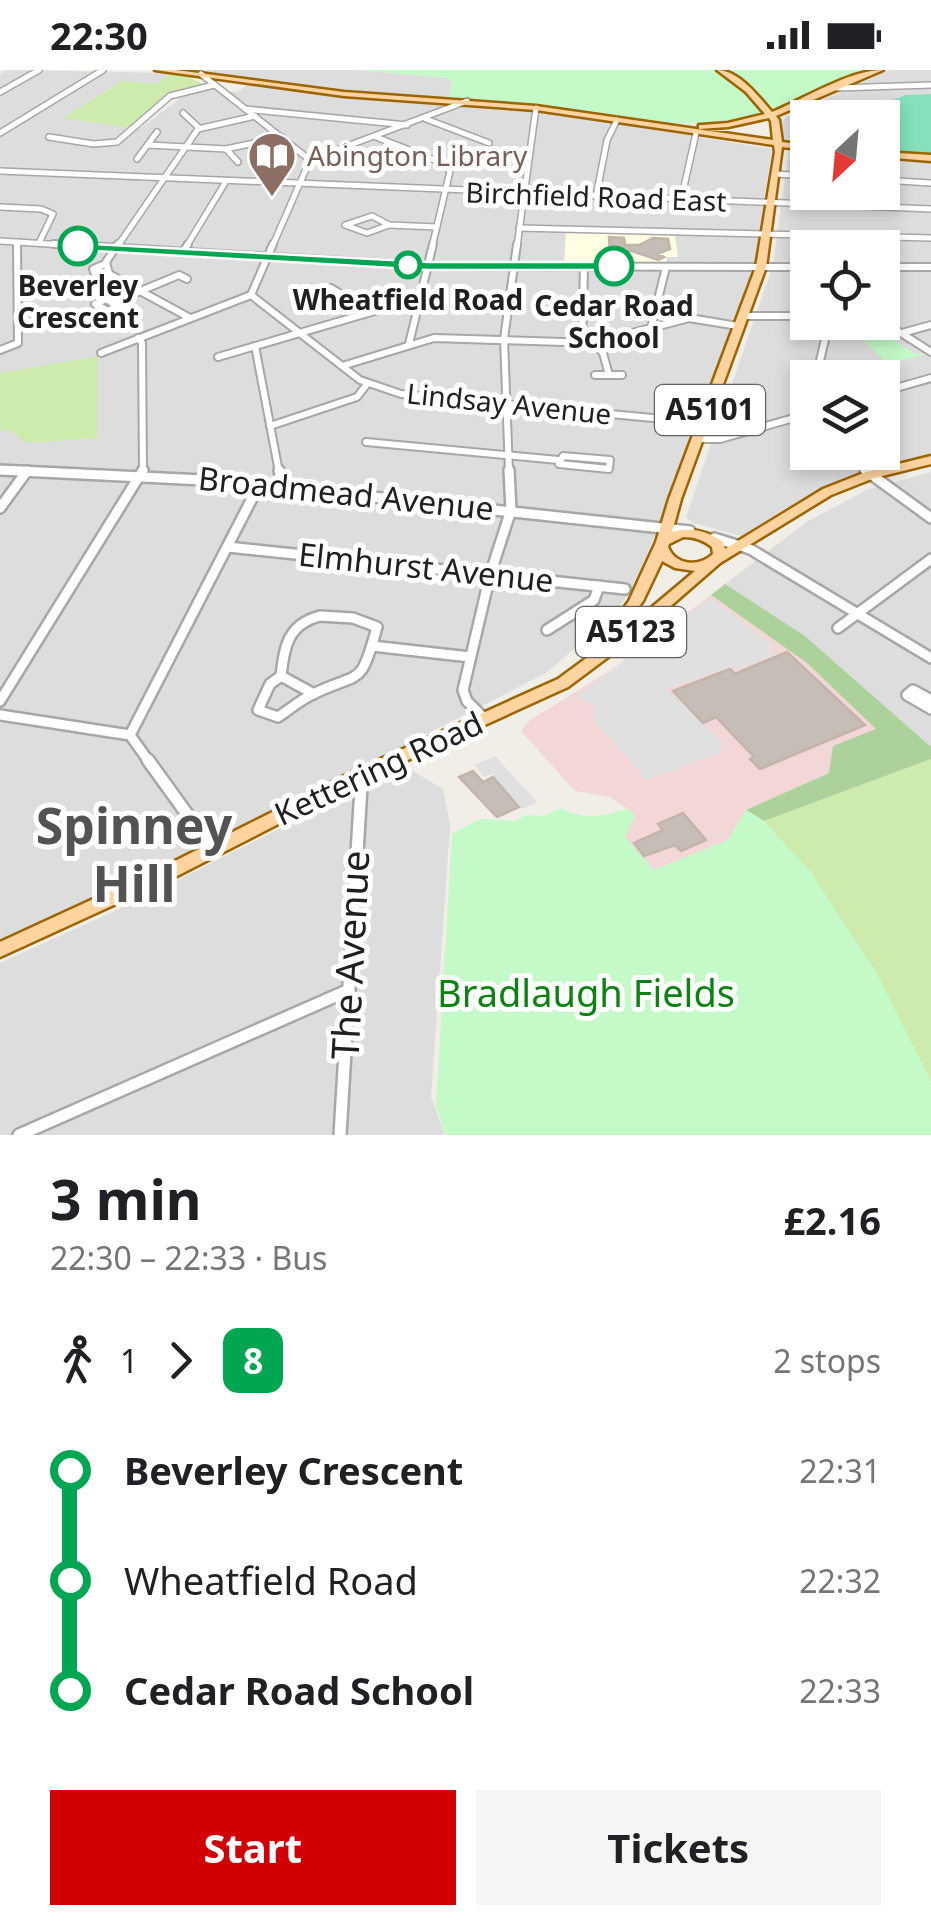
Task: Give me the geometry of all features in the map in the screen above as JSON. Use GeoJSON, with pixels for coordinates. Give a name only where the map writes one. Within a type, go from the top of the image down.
{"type":"FeatureCollection","features":[{"type":"Feature","properties":{"kind":"main road"},"geometry":{"type":"LineString","coordinates":[[159,70],[344,94],[536,108],[766,144],[777,135],[789,110]]}},
{"type":"Feature","properties":{"kind":"main road"},"geometry":{"type":"LineString","coordinates":[[721,70],[762,104],[777,135]]}},
{"type":"Feature","properties":{"kind":"main road"},"geometry":{"type":"LineString","coordinates":[[762,104],[789,110],[879,70]]}},
{"type":"Feature","properties":{"kind":"main road"},"geometry":{"type":"LineString","coordinates":[[760,120],[762,104]]}},
{"type":"Feature","properties":{"kind":"main road"},"geometry":{"type":"LineString","coordinates":[[636,123],[733,126],[760,120]]}},
{"type":"Feature","properties":{"kind":"main road"},"geometry":{"type":"LineString","coordinates":[[760,120],[777,135]]}},
{"type":"Feature","properties":{"kind":"main road"},"geometry":{"type":"LineString","coordinates":[[747,124],[790,142]]}},
{"type":"Feature","properties":{"kind":"main road"},"geometry":{"type":"LineString","coordinates":[[733,126],[725,134],[738,140]]}},
{"type":"Feature","properties":{"kind":"main road"},"geometry":{"type":"LineString","coordinates":[[752,142],[777,135]]}},
{"type":"Feature","properties":{"kind":"main road","name":"A5101"},"geometry":{"type":"LineString","coordinates":[[662,545],[761,267],[776,174],[777,135]]}},
{"type":"Feature","properties":{"kind":"main road"},"geometry":{"type":"LineString","coordinates":[[900,156],[931,160]]}},
{"type":"Feature","properties":{"kind":"main road","name":"Kettering Road"},"geometry":{"type":"LineString","coordinates":[[0,950],[214,850],[358,776],[542,692],[584,668],[719,559],[826,492],[870,475],[931,460]]}},
{"type":"Feature","properties":{"kind":"main road"},"geometry":{"type":"LineString","coordinates":[[662,545],[666,558],[680,566],[696,568],[719,559],[718,545],[679,521],[679,493]]}},
{"type":"Feature","properties":{"kind":"main road","name":"Kettering Road"},"geometry":{"type":"LineString","coordinates":[[542,692],[611,635],[643,592],[662,545],[680,533],[762,533]]}},
{"type":"Feature","properties":{"kind":"main road"},"geometry":{"type":"LineString","coordinates":[[643,592],[665,594],[683,589]]}},
{"type":"Feature","properties":{"kind":"street"},"geometry":{"type":"LineString","coordinates":[[0,92],[39,70]]}},
{"type":"Feature","properties":{"kind":"street"},"geometry":{"type":"LineString","coordinates":[[0,133],[103,70]]}},
{"type":"Feature","properties":{"kind":"street"},"geometry":{"type":"LineString","coordinates":[[201,74],[310,160]]}},
{"type":"Feature","properties":{"kind":"street"},"geometry":{"type":"LineString","coordinates":[[837,88],[931,85]]}},
{"type":"Feature","properties":{"kind":"street"},"geometry":{"type":"LineString","coordinates":[[48,137],[94,144],[114,142],[170,96],[214,86]]}},
{"type":"Feature","properties":{"kind":"street"},"geometry":{"type":"LineString","coordinates":[[101,353],[251,295],[310,160],[468,101]]}},
{"type":"Feature","properties":{"kind":"street"},"geometry":{"type":"LineString","coordinates":[[485,719],[464,696],[490,574],[511,510],[504,340],[536,108]]}},
{"type":"Feature","properties":{"kind":"street"},"geometry":{"type":"LineString","coordinates":[[246,109],[410,125]]}},
{"type":"Feature","properties":{"kind":"street"},"geometry":{"type":"LineString","coordinates":[[182,113],[199,128]]}},
{"type":"Feature","properties":{"kind":"street"},"geometry":{"type":"LineString","coordinates":[[190,318],[107,268],[116,248],[199,128],[254,116]]}},
{"type":"Feature","properties":{"kind":"street"},"geometry":{"type":"LineString","coordinates":[[426,119],[488,144]]}},
{"type":"Feature","properties":{"kind":"street"},"geometry":{"type":"LineString","coordinates":[[596,197],[607,140],[617,120]]}},
{"type":"Feature","properties":{"kind":"street"},"geometry":{"type":"LineString","coordinates":[[138,159],[158,132]]}},
{"type":"Feature","properties":{"kind":"street"},"geometry":{"type":"LineString","coordinates":[[680,200],[696,133]]}},
{"type":"Feature","properties":{"kind":"street"},"geometry":{"type":"LineString","coordinates":[[148,145],[226,149],[282,137]]}},
{"type":"Feature","properties":{"kind":"street"},"geometry":{"type":"LineString","coordinates":[[376,137],[450,170],[410,344]]}},
{"type":"Feature","properties":{"kind":"street"},"geometry":{"type":"LineString","coordinates":[[226,149],[238,162]]}},
{"type":"Feature","properties":{"kind":"street"},"geometry":{"type":"LineString","coordinates":[[377,168],[417,153]]}},
{"type":"Feature","properties":{"kind":"street","name":"Birchfield Road East"},"geometry":{"type":"LineString","coordinates":[[0,171],[772,203]]}},
{"type":"Feature","properties":{"kind":"street"},"geometry":{"type":"LineString","coordinates":[[776,174],[790,175]]}},
{"type":"Feature","properties":{"kind":"street"},"geometry":{"type":"LineString","coordinates":[[900,181],[931,182]]}},
{"type":"Feature","properties":{"kind":"street"},"geometry":{"type":"LineString","coordinates":[[182,252],[225,183]]}},
{"type":"Feature","properties":{"kind":"street"},"geometry":{"type":"LineString","coordinates":[[772,203],[931,209]]}},
{"type":"Feature","properties":{"kind":"street"},"geometry":{"type":"LineString","coordinates":[[0,207],[40,209],[54,214],[39,243]]}},
{"type":"Feature","properties":{"kind":"street"},"geometry":{"type":"LineString","coordinates":[[389,225],[367,233],[345,225],[364,216],[389,225],[438,227]]}},
{"type":"Feature","properties":{"kind":"street"},"geometry":{"type":"LineString","coordinates":[[519,228],[931,238]]}},
{"type":"Feature","properties":{"kind":"street"},"geometry":{"type":"LineString","coordinates":[[0,241],[428,266],[790,267]]}},
{"type":"Feature","properties":{"kind":"street"},"geometry":{"type":"LineString","coordinates":[[0,350],[18,343],[16,242]]}},
{"type":"Feature","properties":{"kind":"street"},"geometry":{"type":"LineString","coordinates":[[582,343],[584,266]]}},
{"type":"Feature","properties":{"kind":"street"},"geometry":{"type":"LineString","coordinates":[[651,328],[666,266]]}},
{"type":"Feature","properties":{"kind":"street"},"geometry":{"type":"LineString","coordinates":[[900,267],[931,267]]}},
{"type":"Feature","properties":{"kind":"street"},"geometry":{"type":"LineString","coordinates":[[114,302],[169,280]]}},
{"type":"Feature","properties":{"kind":"street"},"geometry":{"type":"LineString","coordinates":[[330,288],[370,312]]}},
{"type":"Feature","properties":{"kind":"street"},"geometry":{"type":"LineString","coordinates":[[218,356],[395,305],[420,293]]}},
{"type":"Feature","properties":{"kind":"street","name":"Lindsay Avenue"},"geometry":{"type":"LineString","coordinates":[[251,295],[367,384],[401,394],[705,423]]}},
{"type":"Feature","properties":{"kind":"street"},"geometry":{"type":"LineString","coordinates":[[395,305],[418,312]]}},
{"type":"Feature","properties":{"kind":"street"},"geometry":{"type":"LineString","coordinates":[[655,313],[741,321],[790,317]]}},
{"type":"Feature","properties":{"kind":"street"},"geometry":{"type":"LineString","coordinates":[[342,366],[439,337],[594,343],[689,318]]}},
{"type":"Feature","properties":{"kind":"street"},"geometry":{"type":"LineString","coordinates":[[902,333],[931,325]]}},
{"type":"Feature","properties":{"kind":"street"},"geometry":{"type":"LineString","coordinates":[[902,333],[931,352]]}},
{"type":"Feature","properties":{"kind":"street"},"geometry":{"type":"LineString","coordinates":[[0,701],[143,475],[142,343],[138,338]]}},
{"type":"Feature","properties":{"kind":"street"},"geometry":{"type":"LineString","coordinates":[[594,343],[604,353],[609,375]]}},
{"type":"Feature","properties":{"kind":"street"},"geometry":{"type":"LineString","coordinates":[[255,346],[282,487]]}},
{"type":"Feature","properties":{"kind":"street"},"geometry":{"type":"LineString","coordinates":[[595,375],[622,376]]}},
{"type":"Feature","properties":{"kind":"street"},"geometry":{"type":"LineString","coordinates":[[900,387],[931,378]]}},
{"type":"Feature","properties":{"kind":"street"},"geometry":{"type":"LineString","coordinates":[[270,426],[357,397],[367,384]]}},
{"type":"Feature","properties":{"kind":"street"},"geometry":{"type":"LineString","coordinates":[[700,439],[720,439],[790,419]]}},
{"type":"Feature","properties":{"kind":"street"},"geometry":{"type":"LineString","coordinates":[[366,442],[558,460],[563,456],[610,460],[608,469],[559,464],[558,460]]}},
{"type":"Feature","properties":{"kind":"street","name":"Broadmead Avenue"},"geometry":{"type":"LineString","coordinates":[[0,470],[143,475],[667,526],[743,546],[931,658]]}},
{"type":"Feature","properties":{"kind":"street"},"geometry":{"type":"LineString","coordinates":[[0,508],[28,470]]}},
{"type":"Feature","properties":{"kind":"street"},"geometry":{"type":"LineString","coordinates":[[864,470],[931,518]]}},
{"type":"Feature","properties":{"kind":"street"},"geometry":{"type":"LineString","coordinates":[[130,735],[260,485]]}},
{"type":"Feature","properties":{"kind":"street","name":"Elmhurst Avenue"},"geometry":{"type":"LineString","coordinates":[[228,546],[624,589]]}},
{"type":"Feature","properties":{"kind":"street"},"geometry":{"type":"LineString","coordinates":[[719,559],[752,554],[763,559]]}},
{"type":"Feature","properties":{"kind":"street"},"geometry":{"type":"LineString","coordinates":[[838,628],[931,559]]}},
{"type":"Feature","properties":{"kind":"street"},"geometry":{"type":"LineString","coordinates":[[547,630],[594,600],[598,586]]}},
{"type":"Feature","properties":{"kind":"street"},"geometry":{"type":"LineString","coordinates":[[318,615],[372,622],[377,627],[356,680],[314,694],[278,717],[262,714],[258,704],[270,684],[281,676],[281,662],[303,617],[318,615]]}},
{"type":"Feature","properties":{"kind":"street"},"geometry":{"type":"LineString","coordinates":[[372,646],[470,657]]}},
{"type":"Feature","properties":{"kind":"street"},"geometry":{"type":"LineString","coordinates":[[281,676],[314,694]]}},
{"type":"Feature","properties":{"kind":"street"},"geometry":{"type":"LineString","coordinates":[[0,716],[130,735],[214,850]]}},
{"type":"Feature","properties":{"kind":"street","name":"The Avenue"},"geometry":{"type":"LineString","coordinates":[[340,1135],[361,788],[358,776]]}},
{"type":"Feature","properties":{"kind":"street"},"geometry":{"type":"LineString","coordinates":[[19,1135],[349,990]]}},
{"type":"Feature","properties":{"kind":"shaded area"},"geometry":{"type":"Polygon","coordinates":[[[7,70],[171,73],[157,84],[122,81],[64,117],[139,129],[183,96],[212,89],[221,93],[239,91],[250,83],[329,96],[541,111],[772,149],[751,284],[635,586],[610,618],[546,673],[171,865],[0,942],[0,74],[7,70]]]}},
{"type":"Feature","properties":{"kind":"shaded area"},"geometry":{"type":"Polygon","coordinates":[[[186,70],[357,70],[448,78],[452,83],[449,97],[401,96],[186,70]]]}},
{"type":"Feature","properties":{"kind":"shaded area"},"geometry":{"type":"Polygon","coordinates":[[[890,70],[931,70],[931,94],[892,100],[824,100],[890,70]]]}},
{"type":"Feature","properties":{"kind":"shaded area"},"geometry":{"type":"Polygon","coordinates":[[[790,115],[790,143],[785,142],[781,124],[790,115]]]}},
{"type":"Feature","properties":{"kind":"shaded area"},"geometry":{"type":"Polygon","coordinates":[[[789,149],[790,210],[900,210],[900,158],[931,161],[931,454],[900,462],[900,360],[790,360],[790,470],[869,470],[814,491],[741,536],[693,523],[686,517],[773,265],[789,149]]]}},
{"type":"Feature","properties":{"kind":"shaded area"},"geometry":{"type":"Polygon","coordinates":[[[566,232],[675,235],[678,257],[667,257],[666,264],[564,263],[566,232]]]}},
{"type":"Feature","properties":{"kind":"shaded area"},"geometry":{"type":"Polygon","coordinates":[[[931,472],[931,747],[805,636],[725,584],[808,521],[867,490],[931,472]]]}},
{"type":"Feature","properties":{"kind":"shaded area"},"geometry":{"type":"Polygon","coordinates":[[[711,595],[807,663],[877,729],[829,773],[746,810],[728,840],[654,870],[624,837],[635,815],[610,797],[575,791],[521,731],[529,721],[611,670],[711,595]]]}},
{"type":"Feature","properties":{"kind":"shaded area"},"geometry":{"type":"Polygon","coordinates":[[[710,598],[774,646],[770,649],[777,655],[737,669],[729,664],[729,668],[667,689],[725,745],[717,747],[721,752],[647,780],[593,719],[595,706],[576,697],[710,598]]]}},
{"type":"Feature","properties":{"kind":"shaded area"},"geometry":{"type":"Polygon","coordinates":[[[495,756],[537,802],[523,809],[492,774],[485,777],[474,765],[495,756]]]}},
{"type":"Feature","properties":{"kind":"shaded area"},"geometry":{"type":"Polygon","coordinates":[[[411,770],[443,789],[450,826],[431,1097],[445,1135],[0,1135],[0,963],[130,904],[344,796],[411,770]]]}},
{"type":"Feature","properties":{"kind":"green space"},"geometry":{"type":"Polygon","coordinates":[[[357,70],[869,70],[802,100],[790,100],[790,105],[766,116],[719,123],[663,124],[542,105],[449,97],[452,83],[448,78],[357,70]]]}},
{"type":"Feature","properties":{"kind":"green space"},"geometry":{"type":"Polygon","coordinates":[[[171,73],[206,86],[165,98],[129,128],[63,118],[122,81],[157,84],[171,73]]]}},
{"type":"Feature","properties":{"kind":"green space"},"geometry":{"type":"Polygon","coordinates":[[[931,94],[931,156],[900,153],[900,100],[893,100],[905,95],[931,94]]]}},
{"type":"Feature","properties":{"kind":"green space"},"geometry":{"type":"Polygon","coordinates":[[[863,340],[893,340],[916,354],[931,353],[900,361],[882,358],[863,340]]]}},
{"type":"Feature","properties":{"kind":"green space"},"geometry":{"type":"Polygon","coordinates":[[[98,356],[97,438],[27,443],[10,430],[0,431],[0,373],[98,356]]]}},
{"type":"Feature","properties":{"kind":"green space"},"geometry":{"type":"Polygon","coordinates":[[[725,584],[805,636],[931,747],[931,759],[764,821],[746,810],[829,773],[833,746],[876,729],[807,663],[711,595],[725,584]]]}},
{"type":"Feature","properties":{"kind":"green space"},"geometry":{"type":"Polygon","coordinates":[[[931,759],[931,1082],[895,1011],[837,913],[764,821],[931,759]]]}},
{"type":"Feature","properties":{"kind":"green space","name":"Bradlaugh Fields"},"geometry":{"type":"Polygon","coordinates":[[[561,808],[577,815],[594,816],[628,809],[635,815],[625,837],[654,870],[728,840],[746,810],[764,821],[810,871],[876,972],[931,1082],[931,1135],[446,1135],[436,1106],[452,834],[480,819],[514,821],[527,815],[544,816],[561,808]]]}},
{"type":"Feature","properties":{"kind":"building"},"geometry":{"type":"Polygon","coordinates":[[[609,237],[624,238],[625,245],[639,245],[653,238],[668,239],[670,249],[657,254],[664,257],[658,260],[632,251],[610,254],[609,237]]]}},
{"type":"Feature","properties":{"kind":"building"},"geometry":{"type":"Polygon","coordinates":[[[787,652],[865,725],[760,769],[750,759],[754,757],[716,717],[703,723],[673,691],[730,669],[735,674],[787,652]]]}},
{"type":"Feature","properties":{"kind":"building"},"geometry":{"type":"Polygon","coordinates":[[[473,771],[483,782],[493,777],[519,807],[497,817],[459,777],[473,771]]]}},
{"type":"Feature","properties":{"kind":"building"},"geometry":{"type":"Polygon","coordinates":[[[683,813],[706,840],[681,851],[675,845],[644,856],[634,843],[663,830],[658,824],[683,813]]]}},
{"type":"Feature","properties":{"kind":"bus line","name":"8"},"geometry":{"type":"LineString","coordinates":[[78,246],[428,266],[614,266]]}},
{"type":"Feature","properties":{"kind":"place","name":"Abington Library"},"geometry":{"type":"Point","coordinates":[272,198]}},
{"type":"Feature","properties":{"kind":"place","name":"Beverley Crescent"},"geometry":{"type":"Point","coordinates":[78,246]}},
{"type":"Feature","properties":{"kind":"place","name":"Wheatfield Road"},"geometry":{"type":"Point","coordinates":[408,265]}},
{"type":"Feature","properties":{"kind":"place","name":"Cedar Road School"},"geometry":{"type":"Point","coordinates":[614,266]}},
{"type":"Feature","properties":{"kind":"district","name":"Spinney Hill"},"geometry":{"type":"Point","coordinates":[134,855]}}]}
